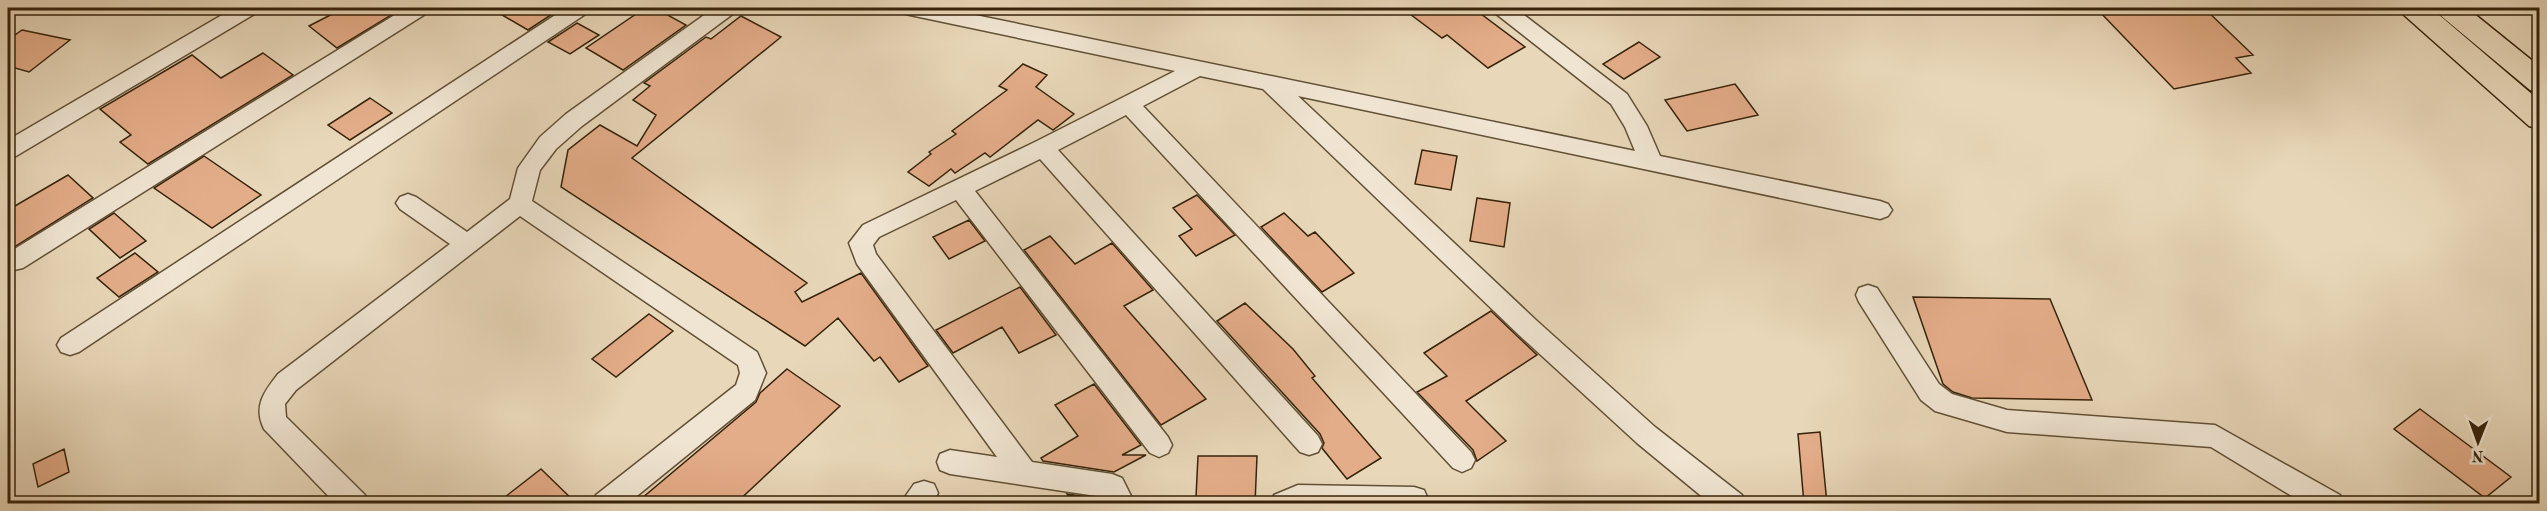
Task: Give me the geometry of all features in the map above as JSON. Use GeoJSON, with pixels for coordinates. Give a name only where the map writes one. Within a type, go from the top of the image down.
{"type":"FeatureCollection","features":[{"type":"Feature","properties":{"kind":"highway"},"geometry":{"type":"LineString","coordinates":[[2414,8],[2540,118]]}},
{"type":"Feature","properties":{"kind":"highway"},"geometry":{"type":"LineString","coordinates":[[2450,8],[2540,83]]}},
{"type":"Feature","properties":{"kind":"street"},"geometry":{"type":"LineString","coordinates":[[8,150],[249,8]]}},
{"type":"Feature","properties":{"kind":"street"},"geometry":{"type":"LineString","coordinates":[[14,261],[420,8]]}},
{"type":"Feature","properties":{"kind":"street"},"geometry":{"type":"LineString","coordinates":[[70,345],[580,8]]}},
{"type":"Feature","properties":{"kind":"street"},"geometry":{"type":"LineString","coordinates":[[355,504],[273,421],[272,402],[287,382],[520,204],[529,168],[548,143],[574,120],[727,8]]}},
{"type":"Feature","properties":{"kind":"street"},"geometry":{"type":"LineString","coordinates":[[910,8],[1880,210]]}},
{"type":"Feature","properties":{"kind":"street"},"geometry":{"type":"LineString","coordinates":[[1502,8],[1619,99],[1636,126],[1651,162]]}},
{"type":"Feature","properties":{"kind":"street"},"geometry":{"type":"LineString","coordinates":[[1025,474],[865,257],[861,243],[871,231],[1043,148],[1198,68]]}},
{"type":"Feature","properties":{"kind":"street"},"geometry":{"type":"LineString","coordinates":[[1270,83],[1544,344],[1646,435],[1732,504]]}},
{"type":"Feature","properties":{"kind":"street"},"geometry":{"type":"LineString","coordinates":[[1128,103],[1462,460]]}},
{"type":"Feature","properties":{"kind":"street"},"geometry":{"type":"LineString","coordinates":[[1043,148],[1309,444]]}},
{"type":"Feature","properties":{"kind":"street"},"geometry":{"type":"LineString","coordinates":[[960,188],[1159,445]]}},
{"type":"Feature","properties":{"kind":"street"},"geometry":{"type":"LineString","coordinates":[[408,203],[467,244]]}},
{"type":"Feature","properties":{"kind":"street"},"geometry":{"type":"LineString","coordinates":[[520,204],[748,359],[753,373],[746,392],[606,504]]}},
{"type":"Feature","properties":{"kind":"street"},"geometry":{"type":"LineString","coordinates":[[1868,295],[1930,392],[1944,403],[2007,421],[2215,436],[2330,504]]}},
{"type":"Feature","properties":{"kind":"street"},"geometry":{"type":"LineString","coordinates":[[950,462],[1112,486],[1121,504]]}},
{"type":"Feature","properties":{"kind":"street"},"geometry":{"type":"LineString","coordinates":[[1284,504],[1298,497],[1414,499]]}},
{"type":"Feature","properties":{"kind":"building"},"geometry":{"type":"Polygon","coordinates":[[[344,8],[403,8],[337,48],[309,26],[344,8]]]}},
{"type":"Feature","properties":{"kind":"building"},"geometry":{"type":"Polygon","coordinates":[[[490,8],[550,8],[557,11],[528,30],[490,8]]]}},
{"type":"Feature","properties":{"kind":"building"},"geometry":{"type":"Polygon","coordinates":[[[645,8],[655,8],[686,25],[623,70],[586,48],[645,8]]]}},
{"type":"Feature","properties":{"kind":"building"},"geometry":{"type":"Polygon","coordinates":[[[1402,8],[1473,8],[1525,47],[1488,68],[1447,35],[1442,38],[1402,8]]]}},
{"type":"Feature","properties":{"kind":"building"},"geometry":{"type":"Polygon","coordinates":[[[2096,8],[2204,8],[2253,55],[2236,58],[2251,73],[2174,89],[2096,8]]]}},
{"type":"Feature","properties":{"kind":"building"},"geometry":{"type":"Polygon","coordinates":[[[741,16],[781,37],[632,158],[807,283],[795,292],[802,302],[861,273],[928,366],[899,382],[880,357],[874,361],[838,318],[805,346],[561,187],[568,150],[600,125],[637,146],[656,115],[633,100],[650,86],[644,83],[706,37],[711,39],[741,16]]]}},
{"type":"Feature","properties":{"kind":"building"},"geometry":{"type":"Polygon","coordinates":[[[577,23],[599,35],[570,54],[548,42],[577,23]]]}},
{"type":"Feature","properties":{"kind":"building"},"geometry":{"type":"Polygon","coordinates":[[[22,30],[70,40],[29,72],[8,66],[8,40],[22,30]]]}},
{"type":"Feature","properties":{"kind":"building"},"geometry":{"type":"Polygon","coordinates":[[[1639,42],[1660,57],[1624,79],[1603,64],[1639,42]]]}},
{"type":"Feature","properties":{"kind":"building"},"geometry":{"type":"Polygon","coordinates":[[[263,53],[293,75],[148,164],[120,142],[131,135],[100,109],[192,55],[221,78],[263,53]]]}},
{"type":"Feature","properties":{"kind":"building"},"geometry":{"type":"Polygon","coordinates":[[[1023,64],[1047,75],[1036,87],[1074,114],[1053,130],[1038,120],[990,157],[985,153],[955,173],[951,169],[929,186],[908,172],[931,154],[929,152],[956,134],[952,131],[1007,90],[999,86],[1023,64]]]}},
{"type":"Feature","properties":{"kind":"building"},"geometry":{"type":"Polygon","coordinates":[[[1735,84],[1758,115],[1687,131],[1665,100],[1735,84]]]}},
{"type":"Feature","properties":{"kind":"building"},"geometry":{"type":"Polygon","coordinates":[[[370,98],[392,113],[350,140],[328,125],[370,98]]]}},
{"type":"Feature","properties":{"kind":"building"},"geometry":{"type":"Polygon","coordinates":[[[1422,150],[1457,156],[1451,190],[1415,184],[1422,150]]]}},
{"type":"Feature","properties":{"kind":"building"},"geometry":{"type":"Polygon","coordinates":[[[204,156],[261,195],[212,228],[154,188],[204,156]]]}},
{"type":"Feature","properties":{"kind":"building"},"geometry":{"type":"Polygon","coordinates":[[[68,175],[93,198],[8,251],[8,210],[68,175]]]}},
{"type":"Feature","properties":{"kind":"building"},"geometry":{"type":"Polygon","coordinates":[[[1197,195],[1235,235],[1196,256],[1179,236],[1192,229],[1173,208],[1197,195]]]}},
{"type":"Feature","properties":{"kind":"building"},"geometry":{"type":"Polygon","coordinates":[[[1477,198],[1510,203],[1504,247],[1470,241],[1477,198]]]}},
{"type":"Feature","properties":{"kind":"building"},"geometry":{"type":"Polygon","coordinates":[[[114,213],[146,241],[120,258],[89,229],[114,213]]]}},
{"type":"Feature","properties":{"kind":"building"},"geometry":{"type":"Polygon","coordinates":[[[1284,213],[1308,236],[1315,232],[1354,273],[1322,292],[1261,227],[1284,213]]]}},
{"type":"Feature","properties":{"kind":"building"},"geometry":{"type":"Polygon","coordinates":[[[969,220],[985,241],[949,259],[933,237],[969,220]]]}},
{"type":"Feature","properties":{"kind":"building"},"geometry":{"type":"Polygon","coordinates":[[[1050,236],[1075,264],[1112,243],[1153,290],[1124,306],[1206,399],[1161,425],[1024,250],[1050,236]]]}},
{"type":"Feature","properties":{"kind":"building"},"geometry":{"type":"Polygon","coordinates":[[[135,253],[158,272],[119,297],[97,278],[135,253]]]}},
{"type":"Feature","properties":{"kind":"building"},"geometry":{"type":"Polygon","coordinates":[[[1020,287],[1056,335],[1019,353],[1002,327],[953,353],[936,330],[1020,287]]]}},
{"type":"Feature","properties":{"kind":"building"},"geometry":{"type":"Polygon","coordinates":[[[1913,297],[2050,299],[2092,400],[1972,398],[1953,392],[1943,384],[1913,297]]]}},
{"type":"Feature","properties":{"kind":"building"},"geometry":{"type":"Polygon","coordinates":[[[1245,303],[1293,349],[1315,376],[1312,378],[1381,458],[1347,479],[1322,448],[1324,443],[1320,434],[1217,321],[1245,303]]]}},
{"type":"Feature","properties":{"kind":"building"},"geometry":{"type":"Polygon","coordinates":[[[1491,311],[1537,355],[1466,401],[1506,441],[1477,461],[1473,450],[1417,392],[1447,376],[1424,353],[1491,311]]]}},
{"type":"Feature","properties":{"kind":"building"},"geometry":{"type":"Polygon","coordinates":[[[649,314],[673,331],[616,377],[592,359],[649,314]]]}},
{"type":"Feature","properties":{"kind":"building"},"geometry":{"type":"Polygon","coordinates":[[[787,369],[840,406],[735,504],[635,504],[756,402],[760,393],[787,369]]]}},
{"type":"Feature","properties":{"kind":"building"},"geometry":{"type":"Polygon","coordinates":[[[1094,384],[1141,445],[1122,455],[1146,455],[1114,472],[1043,461],[1041,458],[1078,436],[1055,405],[1094,384]]]}},
{"type":"Feature","properties":{"kind":"building"},"geometry":{"type":"Polygon","coordinates":[[[2420,409],[2511,477],[2485,498],[2394,429],[2420,409]]]}},
{"type":"Feature","properties":{"kind":"building"},"geometry":{"type":"Polygon","coordinates":[[[1820,432],[1827,504],[1804,504],[1798,434],[1820,432]]]}},
{"type":"Feature","properties":{"kind":"building"},"geometry":{"type":"Polygon","coordinates":[[[64,449],[69,472],[38,487],[33,464],[64,449]]]}},
{"type":"Feature","properties":{"kind":"building"},"geometry":{"type":"Polygon","coordinates":[[[1198,456],[1257,456],[1255,504],[1209,504],[1209,498],[1196,497],[1198,456]]]}},
{"type":"Feature","properties":{"kind":"building"},"geometry":{"type":"Polygon","coordinates":[[[541,469],[577,504],[496,504],[541,469]]]}},
{"type":"Feature","properties":{"kind":"building"},"geometry":{"type":"Polygon","coordinates":[[[1067,494],[1102,499],[1104,504],[1074,504],[1067,494]]]}}]}
